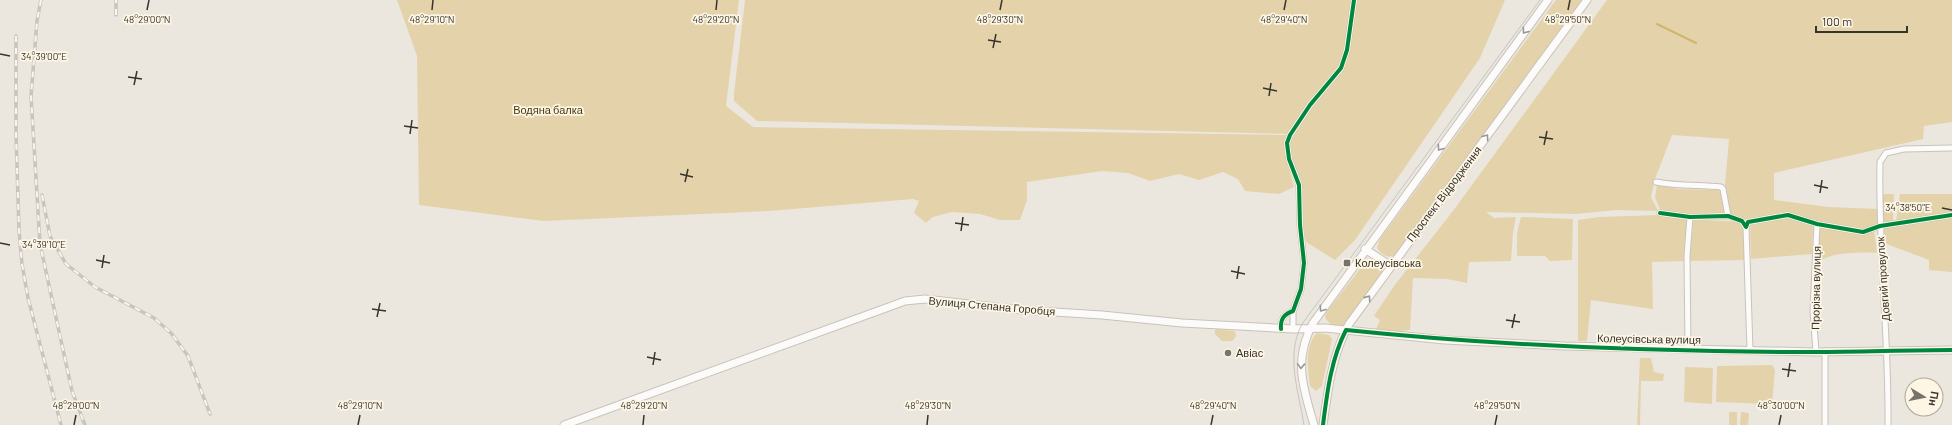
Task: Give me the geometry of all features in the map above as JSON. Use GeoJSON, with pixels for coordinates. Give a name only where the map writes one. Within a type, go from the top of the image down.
{"type":"FeatureCollection","features":[{"type":"Feature","properties":{"kind":"main road"},"geometry":{"type":"LineString","coordinates":[[1314,425],[1300,373],[1301,353],[1309,329],[1365,249],[1548,0]]}},
{"type":"Feature","properties":{"kind":"main road","name":"Проспект Відродження"},"geometry":{"type":"LineString","coordinates":[[1323,425],[1328,390],[1335,358],[1346,330],[1391,266],[1587,0]]}},
{"type":"Feature","properties":{"kind":"main road"},"geometry":{"type":"LineString","coordinates":[[1365,249],[1391,266]]}},
{"type":"Feature","properties":{"kind":"main road","name":"Вулиця Степана Горобця"},"geometry":{"type":"LineString","coordinates":[[564,425],[906,301],[925,299],[1022,310],[1102,315],[1182,323],[1281,329],[1346,330]]}},
{"type":"Feature","properties":{"kind":"main road","name":"Колеусівська вулиця"},"geometry":{"type":"LineString","coordinates":[[1346,330],[1445,340],[1565,346],[1816,352],[1952,350]]}},
{"type":"Feature","properties":{"kind":"street"},"geometry":{"type":"LineString","coordinates":[[1293,329],[1293,311],[1301,289],[1304,263],[1300,225],[1299,185],[1289,159],[1287,143],[1290,135],[1310,105],[1341,68],[1347,50],[1354,0]]}},
{"type":"Feature","properties":{"kind":"street","name":"Довгий провулок"},"geometry":{"type":"LineString","coordinates":[[1888,425],[1887,350],[1880,226],[1880,162],[1886,153],[1904,149],[1952,148]]}},
{"type":"Feature","properties":{"kind":"street"},"geometry":{"type":"LineString","coordinates":[[1656,182],[1670,185],[1721,187],[1723,189],[1728,216]]}},
{"type":"Feature","properties":{"kind":"street"},"geometry":{"type":"LineString","coordinates":[[1660,213],[1690,217],[1728,216],[1742,221],[1746,227]]}},
{"type":"Feature","properties":{"kind":"street"},"geometry":{"type":"LineString","coordinates":[[1750,350],[1746,227],[1748,222],[1788,215],[1817,224],[1863,232],[1880,226],[1952,215]]}},
{"type":"Feature","properties":{"kind":"street"},"geometry":{"type":"LineString","coordinates":[[1688,349],[1687,256],[1690,217]]}},
{"type":"Feature","properties":{"kind":"street","name":"Прорізна вулиця"},"geometry":{"type":"LineString","coordinates":[[1816,352],[1814,311],[1817,224]]}},
{"type":"Feature","properties":{"kind":"street"},"geometry":{"type":"LineString","coordinates":[[1281,329],[1280,325],[1284,316],[1293,311]]}},
{"type":"Feature","properties":{"kind":"street"},"geometry":{"type":"LineString","coordinates":[[1825,351],[1825,425]]}},
{"type":"Feature","properties":{"kind":"green space","name":"Водяна балка"},"geometry":{"type":"Polygon","coordinates":[[[397,0],[739,0],[726,106],[753,127],[1286,135],[1284,151],[1294,187],[1279,194],[1245,191],[1238,179],[1223,172],[1199,180],[1179,174],[1150,181],[1128,173],[1102,171],[1027,182],[1027,200],[1020,220],[1000,220],[980,214],[952,212],[933,217],[926,223],[914,213],[919,201],[913,199],[769,211],[544,221],[419,205],[417,56],[397,0]]]}},
{"type":"Feature","properties":{"kind":"green space"},"geometry":{"type":"Polygon","coordinates":[[[745,0],[1505,0],[1480,58],[1355,240],[1335,260],[1306,242],[1302,224],[1303,190],[1292,160],[1289,142],[1290,134],[757,121],[734,101],[745,0]]]}},
{"type":"Feature","properties":{"kind":"green space"},"geometry":{"type":"Polygon","coordinates":[[[1556,0],[1584,0],[1395,256],[1390,257],[1383,254],[1377,248],[1380,239],[1556,0]]]}},
{"type":"Feature","properties":{"kind":"green space"},"geometry":{"type":"Polygon","coordinates":[[[1607,0],[1952,0],[1952,122],[1924,126],[1923,139],[1774,173],[1774,200],[1829,207],[1878,209],[1878,225],[1863,230],[1822,223],[1787,212],[1746,220],[1730,214],[1725,185],[1729,139],[1672,135],[1655,179],[1651,197],[1658,211],[1617,210],[1575,214],[1486,212],[1494,218],[1516,217],[1511,261],[1469,262],[1467,283],[1447,279],[1413,278],[1410,330],[1389,332],[1376,329],[1380,320],[1374,316],[1394,286],[1453,211],[1607,0]]]}},
{"type":"Feature","properties":{"kind":"green space"},"geometry":{"type":"Polygon","coordinates":[[[1657,184],[1678,189],[1721,190],[1725,215],[1694,215],[1661,211],[1655,198],[1657,184]]]}},
{"type":"Feature","properties":{"kind":"green space"},"geometry":{"type":"Polygon","coordinates":[[[1883,194],[1894,194],[1893,222],[1882,222],[1883,194]]]}},
{"type":"Feature","properties":{"kind":"green space"},"geometry":{"type":"Polygon","coordinates":[[[1900,194],[1952,194],[1952,213],[1896,222],[1900,194]]]}},
{"type":"Feature","properties":{"kind":"green space"},"geometry":{"type":"Polygon","coordinates":[[[1660,215],[1688,220],[1684,261],[1652,262],[1653,309],[1591,300],[1587,341],[1578,341],[1578,220],[1599,217],[1660,215]]]}},
{"type":"Feature","properties":{"kind":"green space"},"geometry":{"type":"Polygon","coordinates":[[[1521,217],[1573,219],[1572,260],[1550,261],[1545,256],[1517,256],[1517,233],[1521,217]]]}},
{"type":"Feature","properties":{"kind":"green space"},"geometry":{"type":"Polygon","coordinates":[[[1952,217],[1952,272],[1929,270],[1929,260],[1884,243],[1882,228],[1952,217]]]}},
{"type":"Feature","properties":{"kind":"green space"},"geometry":{"type":"Polygon","coordinates":[[[1788,218],[1813,226],[1812,254],[1751,259],[1750,224],[1788,218]]]}},
{"type":"Feature","properties":{"kind":"green space"},"geometry":{"type":"Polygon","coordinates":[[[1693,219],[1739,222],[1745,228],[1745,260],[1690,261],[1693,219]]]}},
{"type":"Feature","properties":{"kind":"green space"},"geometry":{"type":"Polygon","coordinates":[[[1819,226],[1839,230],[1874,230],[1877,253],[1837,255],[1823,259],[1819,263],[1819,226]]]}},
{"type":"Feature","properties":{"kind":"green space"},"geometry":{"type":"Polygon","coordinates":[[[1366,261],[1371,261],[1382,267],[1382,274],[1345,325],[1336,326],[1331,324],[1326,320],[1326,313],[1366,261]]]}},
{"type":"Feature","properties":{"kind":"green space"},"geometry":{"type":"Polygon","coordinates":[[[1215,330],[1234,331],[1236,334],[1235,338],[1232,341],[1222,341],[1215,334],[1215,330]]]}},
{"type":"Feature","properties":{"kind":"green space"},"geometry":{"type":"Polygon","coordinates":[[[1317,333],[1329,335],[1332,339],[1322,386],[1316,391],[1310,386],[1308,358],[1310,345],[1317,333]]]}},
{"type":"Feature","properties":{"kind":"green space"},"geometry":{"type":"Polygon","coordinates":[[[1640,358],[1651,358],[1654,372],[1664,374],[1663,381],[1641,381],[1640,425],[1637,425],[1640,358]]]}},
{"type":"Feature","properties":{"kind":"green space"},"geometry":{"type":"Polygon","coordinates":[[[1772,365],[1775,370],[1772,404],[1716,402],[1717,366],[1772,365]]]}},
{"type":"Feature","properties":{"kind":"green space"},"geometry":{"type":"Polygon","coordinates":[[[1685,367],[1713,368],[1712,404],[1684,402],[1685,367]]]}},
{"type":"Feature","properties":{"kind":"green space"},"geometry":{"type":"Polygon","coordinates":[[[1729,412],[1737,412],[1737,425],[1729,425],[1729,412]]]}},
{"type":"Feature","properties":{"kind":"green space"},"geometry":{"type":"Polygon","coordinates":[[[1741,412],[1749,413],[1748,425],[1740,425],[1741,412]]]}},
{"type":"Feature","properties":{"kind":"waterway"},"geometry":{"type":"LineString","coordinates":[[1657,24],[1696,43]]}},
{"type":"Feature","properties":{"kind":"tram line"},"geometry":{"type":"LineString","coordinates":[[1304,425],[1294,361],[1294,349],[1302,324],[1540,0]]}},
{"type":"Feature","properties":{"kind":"railway"},"geometry":{"type":"LineString","coordinates":[[41,0],[37,21],[31,96],[40,244],[72,391],[85,425]]}},
{"type":"Feature","properties":{"kind":"railway"},"geometry":{"type":"LineString","coordinates":[[116,0],[116,15]]}},
{"type":"Feature","properties":{"kind":"railway"},"geometry":{"type":"LineString","coordinates":[[16,36],[16,134],[19,230],[22,264],[28,298],[61,425]]}},
{"type":"Feature","properties":{"kind":"railway"},"geometry":{"type":"LineString","coordinates":[[42,195],[50,236],[66,264],[95,287],[154,318],[171,333],[188,356],[210,414]]}},
{"type":"Feature","properties":{"kind":"cycle path"},"geometry":{"type":"LineString","coordinates":[[1281,329],[1282,320],[1285,315],[1293,311],[1301,289],[1304,263],[1300,225],[1299,185],[1289,159],[1287,143],[1290,135],[1310,105],[1341,68],[1347,50],[1354,0]]}},
{"type":"Feature","properties":{"kind":"cycle path"},"geometry":{"type":"LineString","coordinates":[[1660,213],[1690,217],[1728,216],[1742,221],[1746,227],[1748,222],[1788,215],[1817,224],[1863,232],[1880,226],[1952,215]]}},
{"type":"Feature","properties":{"kind":"cycle path"},"geometry":{"type":"LineString","coordinates":[[1323,425],[1333,364],[1346,330],[1404,336],[1521,344],[1698,351],[1815,352],[1952,350]]}},
{"type":"Feature","properties":{"kind":"place","name":"Колеусівська"},"geometry":{"type":"Point","coordinates":[1347,263]}},
{"type":"Feature","properties":{"kind":"place","name":"Авіас"},"geometry":{"type":"Point","coordinates":[1228,353]}}]}
